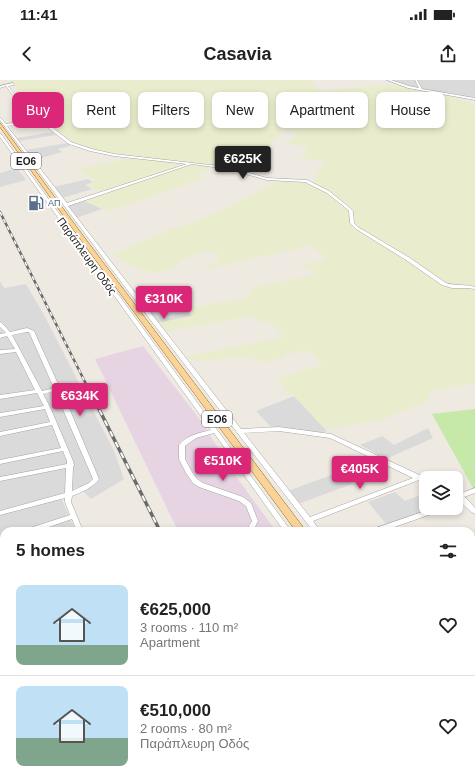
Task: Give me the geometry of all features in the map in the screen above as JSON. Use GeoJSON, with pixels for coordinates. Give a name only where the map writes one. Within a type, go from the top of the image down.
{"type":"FeatureCollection","features":[{"type":"Feature","properties":{"kind":"main road","name":"ΕΟ6"},"geometry":{"type":"LineString","coordinates":[[2,126],[59,207],[115,282],[136,304],[298,527]]}},
{"type":"Feature","properties":{"kind":"main road"},"geometry":{"type":"LineString","coordinates":[[41,193],[47,189]]}},
{"type":"Feature","properties":{"kind":"main road"},"geometry":{"type":"LineString","coordinates":[[51,206],[59,207]]}},
{"type":"Feature","properties":{"kind":"main road"},"geometry":{"type":"LineString","coordinates":[[115,282],[124,282]]}},
{"type":"Feature","properties":{"kind":"street"},"geometry":{"type":"LineString","coordinates":[[0,87],[13,84],[8,80]]}},
{"type":"Feature","properties":{"kind":"street"},"geometry":{"type":"LineString","coordinates":[[388,80],[400,85],[475,99]]}},
{"type":"Feature","properties":{"kind":"street"},"geometry":{"type":"LineString","coordinates":[[416,80],[421,89]]}},
{"type":"Feature","properties":{"kind":"street"},"geometry":{"type":"LineString","coordinates":[[6,86],[12,94]]}},
{"type":"Feature","properties":{"kind":"street","name":"Παράπλευρη Οδός"},"geometry":{"type":"LineString","coordinates":[[0,118],[2,126],[66,205],[124,282],[136,304],[240,431],[314,527]]}},
{"type":"Feature","properties":{"kind":"street"},"geometry":{"type":"LineString","coordinates":[[2,126],[12,124]]}},
{"type":"Feature","properties":{"kind":"street"},"geometry":{"type":"LineString","coordinates":[[50,128],[70,143],[91,150],[114,155],[194,163],[225,168],[267,179],[301,180],[311,183],[330,193],[348,208],[351,211],[352,223],[357,228],[408,259],[444,284],[450,286],[467,286],[475,288]]}},
{"type":"Feature","properties":{"kind":"street","name":"Παράπλευρη Οδός"},"geometry":{"type":"LineString","coordinates":[[0,135],[285,527]]}},
{"type":"Feature","properties":{"kind":"street"},"geometry":{"type":"LineString","coordinates":[[66,205],[194,163]]}},
{"type":"Feature","properties":{"kind":"street"},"geometry":{"type":"LineString","coordinates":[[0,324],[9,334],[18,350],[54,423],[65,449],[71,465],[67,496],[68,502],[78,527]]}},
{"type":"Feature","properties":{"kind":"street"},"geometry":{"type":"LineString","coordinates":[[0,336],[30,330],[96,479],[93,484],[67,496],[0,513]]}},
{"type":"Feature","properties":{"kind":"street"},"geometry":{"type":"LineString","coordinates":[[0,352],[18,350]]}},
{"type":"Feature","properties":{"kind":"street"},"geometry":{"type":"LineString","coordinates":[[0,397],[57,389]]}},
{"type":"Feature","properties":{"kind":"street"},"geometry":{"type":"LineString","coordinates":[[0,415],[46,407]]}},
{"type":"Feature","properties":{"kind":"street"},"geometry":{"type":"LineString","coordinates":[[0,434],[54,423]]}},
{"type":"Feature","properties":{"kind":"street"},"geometry":{"type":"LineString","coordinates":[[240,431],[279,429],[331,436],[419,478]]}},
{"type":"Feature","properties":{"kind":"street"},"geometry":{"type":"LineString","coordinates":[[216,431],[195,436],[187,440],[182,446],[182,459],[195,481],[201,485],[241,499],[249,505],[255,521],[251,527]]}},
{"type":"Feature","properties":{"kind":"street"},"geometry":{"type":"LineString","coordinates":[[0,462],[65,449]]}},
{"type":"Feature","properties":{"kind":"street"},"geometry":{"type":"LineString","coordinates":[[0,479],[71,465]]}},
{"type":"Feature","properties":{"kind":"street"},"geometry":{"type":"LineString","coordinates":[[309,520],[419,478]]}},
{"type":"Feature","properties":{"kind":"street"},"geometry":{"type":"LineString","coordinates":[[463,496],[475,490]]}},
{"type":"Feature","properties":{"kind":"street"},"geometry":{"type":"LineString","coordinates":[[463,500],[475,512]]}},
{"type":"Feature","properties":{"kind":"street"},"geometry":{"type":"LineString","coordinates":[[386,527],[421,515]]}},
{"type":"Feature","properties":{"kind":"street"},"geometry":{"type":"LineString","coordinates":[[41,527],[73,516]]}},
{"type":"Feature","properties":{"kind":"shaded area"},"geometry":{"type":"Polygon","coordinates":[[[390,80],[475,80],[475,101],[461,95],[410,87],[390,80]]]}},
{"type":"Feature","properties":{"kind":"shaded area"},"geometry":{"type":"Polygon","coordinates":[[[52,132],[56,135],[19,141],[17,138],[52,132]]]}},
{"type":"Feature","properties":{"kind":"shaded area"},"geometry":{"type":"Polygon","coordinates":[[[67,143],[70,146],[58,149],[62,152],[34,160],[26,150],[67,143]]]}},
{"type":"Feature","properties":{"kind":"shaded area"},"geometry":{"type":"Polygon","coordinates":[[[17,168],[26,180],[0,187],[0,173],[17,168]]]}},
{"type":"Feature","properties":{"kind":"shaded area"},"geometry":{"type":"Polygon","coordinates":[[[88,179],[93,182],[86,185],[92,189],[62,198],[54,187],[88,179]]]}},
{"type":"Feature","properties":{"kind":"shaded area"},"geometry":{"type":"Polygon","coordinates":[[[85,201],[102,209],[76,218],[68,206],[85,201]]]}},
{"type":"Feature","properties":{"kind":"shaded area"},"geometry":{"type":"Polygon","coordinates":[[[0,281],[4,288],[26,284],[44,315],[114,451],[124,479],[91,499],[79,487],[62,493],[61,498],[74,527],[0,527],[0,281]]]}},
{"type":"Feature","properties":{"kind":"shaded area"},"geometry":{"type":"Polygon","coordinates":[[[163,292],[178,310],[186,308],[192,316],[157,323],[140,302],[149,295],[163,292]]]}},
{"type":"Feature","properties":{"kind":"shaded area"},"geometry":{"type":"Polygon","coordinates":[[[143,346],[201,421],[235,475],[273,527],[176,527],[95,359],[143,346]]]}},
{"type":"Feature","properties":{"kind":"shaded area"},"geometry":{"type":"Polygon","coordinates":[[[294,396],[327,431],[320,433],[272,428],[256,411],[294,396]]]}},
{"type":"Feature","properties":{"kind":"shaded area"},"geometry":{"type":"Polygon","coordinates":[[[428,428],[433,438],[386,459],[360,445],[382,436],[394,445],[428,428]]]}},
{"type":"Feature","properties":{"kind":"shaded area"},"geometry":{"type":"Polygon","coordinates":[[[342,471],[352,484],[298,504],[288,491],[342,471]]]}},
{"type":"Feature","properties":{"kind":"shaded area"},"geometry":{"type":"Polygon","coordinates":[[[395,492],[405,501],[419,496],[419,514],[387,525],[368,502],[395,492]]]}},
{"type":"Feature","properties":{"kind":"green space"},"geometry":{"type":"Polygon","coordinates":[[[9,80],[311,80],[319,90],[327,91],[344,88],[397,85],[430,92],[376,92],[376,128],[445,128],[445,95],[475,105],[475,383],[432,391],[426,402],[384,419],[337,428],[324,428],[294,396],[284,391],[277,378],[322,365],[308,350],[285,355],[283,358],[264,362],[242,357],[204,361],[190,360],[187,356],[283,337],[270,322],[263,323],[251,316],[165,332],[158,323],[192,316],[186,308],[246,298],[250,295],[253,287],[314,275],[313,270],[309,270],[302,265],[327,259],[310,246],[207,269],[208,266],[219,260],[219,257],[214,252],[206,251],[181,261],[176,268],[156,273],[137,268],[112,255],[175,227],[183,226],[218,212],[279,181],[300,182],[311,185],[324,161],[300,158],[308,149],[301,145],[287,145],[295,134],[299,132],[284,129],[246,172],[213,165],[209,169],[199,173],[202,179],[107,211],[85,201],[111,192],[92,189],[85,185],[96,181],[77,169],[136,157],[94,150],[67,139],[54,128],[64,128],[64,92],[20,92],[9,80]]]}},
{"type":"Feature","properties":{"kind":"green space"},"geometry":{"type":"Polygon","coordinates":[[[475,409],[475,488],[473,488],[432,414],[475,409]]]}},
{"type":"Feature","properties":{"kind":"railway"},"geometry":{"type":"LineString","coordinates":[[0,212],[94,400]]}},
{"type":"Feature","properties":{"kind":"railway"},"geometry":{"type":"LineString","coordinates":[[94,399],[158,527]]}},
{"type":"Feature","properties":{"kind":"place","name":"ΑΠ"},"geometry":{"type":"Point","coordinates":[36,203]}}]}
